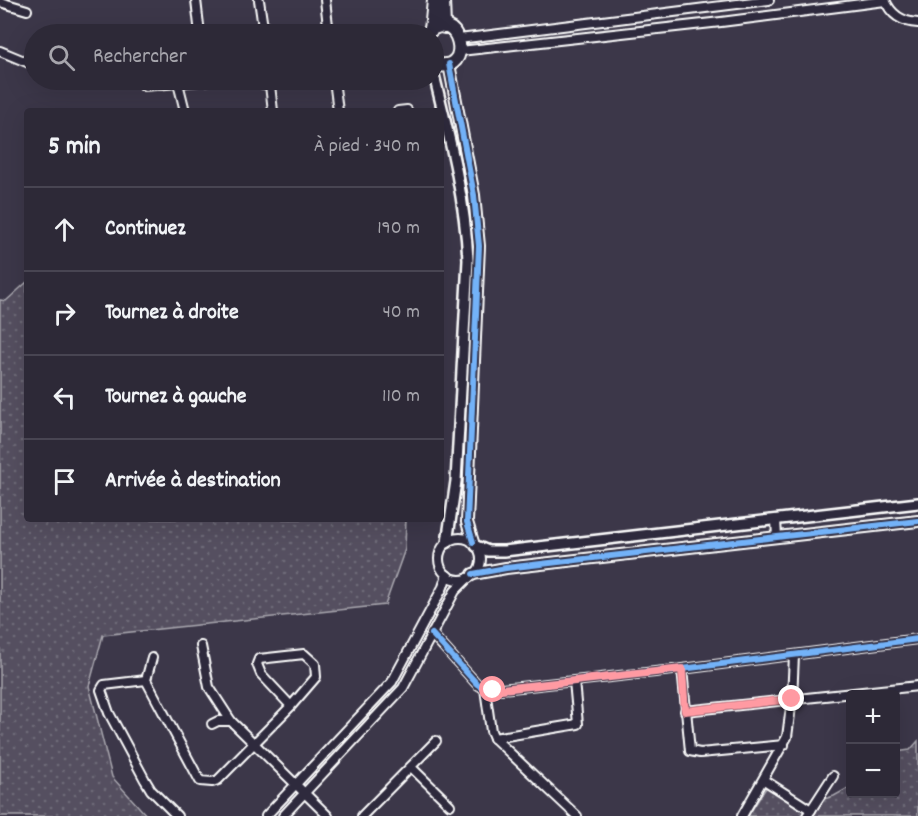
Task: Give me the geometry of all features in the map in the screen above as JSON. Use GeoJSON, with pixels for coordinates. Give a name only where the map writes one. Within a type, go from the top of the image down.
{"type":"FeatureCollection","features":[{"type":"Feature","properties":{"kind":"highway"},"geometry":{"type":"LineString","coordinates":[[430,24],[434,0]]}},
{"type":"Feature","properties":{"kind":"highway"},"geometry":{"type":"LineString","coordinates":[[444,0],[444,27],[451,29],[460,45],[456,59],[444,65]]}},
{"type":"Feature","properties":{"kind":"street"},"geometry":{"type":"LineString","coordinates":[[196,0],[199,24]]}},
{"type":"Feature","properties":{"kind":"street"},"geometry":{"type":"LineString","coordinates":[[259,0],[263,24]]}},
{"type":"Feature","properties":{"kind":"street"},"geometry":{"type":"LineString","coordinates":[[325,0],[328,24]]}},
{"type":"Feature","properties":{"kind":"street"},"geometry":{"type":"LineString","coordinates":[[460,45],[769,0]]}},
{"type":"Feature","properties":{"kind":"street"},"geometry":{"type":"LineString","coordinates":[[460,45],[721,22],[885,0],[894,15],[909,22],[918,23],[918,28]]}},
{"type":"Feature","properties":{"kind":"street"},"geometry":{"type":"LineString","coordinates":[[0,2],[27,10]]}},
{"type":"Feature","properties":{"kind":"street"},"geometry":{"type":"LineString","coordinates":[[0,51],[24,61]]}},
{"type":"Feature","properties":{"kind":"street"},"geometry":{"type":"LineString","coordinates":[[284,816],[403,688],[455,591],[480,564],[481,557],[467,522],[479,246],[474,195],[449,64]]}},
{"type":"Feature","properties":{"kind":"street"},"geometry":{"type":"LineString","coordinates":[[180,90],[184,108]]}},
{"type":"Feature","properties":{"kind":"street"},"geometry":{"type":"LineString","coordinates":[[271,90],[273,108]]}},
{"type":"Feature","properties":{"kind":"street"},"geometry":{"type":"LineString","coordinates":[[335,90],[338,108]]}},
{"type":"Feature","properties":{"kind":"street"},"geometry":{"type":"LineString","coordinates":[[438,90],[442,108]]}},
{"type":"Feature","properties":{"kind":"street"},"geometry":{"type":"LineString","coordinates":[[444,118],[461,190],[468,260],[456,481],[447,543],[439,559],[447,575],[457,579],[506,568],[918,521]]}},
{"type":"Feature","properties":{"kind":"street"},"geometry":{"type":"LineString","coordinates":[[447,543],[460,538],[488,550],[504,551],[918,503]]}},
{"type":"Feature","properties":{"kind":"street"},"geometry":{"type":"LineString","coordinates":[[776,520],[777,537]]}},
{"type":"Feature","properties":{"kind":"street"},"geometry":{"type":"LineString","coordinates":[[266,816],[392,682],[444,587],[447,575]]}},
{"type":"Feature","properties":{"kind":"street"},"geometry":{"type":"LineString","coordinates":[[432,634],[477,684],[485,689],[493,690],[918,639]]}},
{"type":"Feature","properties":{"kind":"street"},"geometry":{"type":"LineString","coordinates":[[201,646],[209,687],[231,721],[328,816]]}},
{"type":"Feature","properties":{"kind":"street"},"geometry":{"type":"LineString","coordinates":[[152,658],[146,680],[200,781],[218,780],[291,706],[315,677],[315,664],[310,657],[299,654],[259,659],[257,664],[261,675],[291,706]]}},
{"type":"Feature","properties":{"kind":"street"},"geometry":{"type":"LineString","coordinates":[[742,816],[787,737],[794,655]]}},
{"type":"Feature","properties":{"kind":"street"},"geometry":{"type":"LineString","coordinates":[[682,669],[689,747],[694,753],[784,745]]}},
{"type":"Feature","properties":{"kind":"street"},"geometry":{"type":"LineString","coordinates":[[146,680],[104,685],[101,690],[106,708],[151,790],[177,816]]}},
{"type":"Feature","properties":{"kind":"street"},"geometry":{"type":"LineString","coordinates":[[494,738],[578,724],[574,681]]}},
{"type":"Feature","properties":{"kind":"street"},"geometry":{"type":"LineString","coordinates":[[392,682],[403,688]]}},
{"type":"Feature","properties":{"kind":"street"},"geometry":{"type":"LineString","coordinates":[[685,711],[918,686]]}},
{"type":"Feature","properties":{"kind":"street"},"geometry":{"type":"LineString","coordinates":[[485,689],[494,738],[577,816]]}},
{"type":"Feature","properties":{"kind":"street"},"geometry":{"type":"LineString","coordinates":[[212,724],[231,721]]}},
{"type":"Feature","properties":{"kind":"street"},"geometry":{"type":"LineString","coordinates":[[363,816],[436,741]]}},
{"type":"Feature","properties":{"kind":"street"},"geometry":{"type":"LineString","coordinates":[[411,766],[450,805]]}},
{"type":"Feature","properties":{"kind":"street"},"geometry":{"type":"LineString","coordinates":[[764,780],[809,813],[833,776]]}},
{"type":"Feature","properties":{"kind":"shaded area"},"geometry":{"type":"Polygon","coordinates":[[[24,285],[24,522],[406,522],[405,549],[385,605],[103,635],[89,686],[112,777],[147,816],[0,816],[0,300],[6,301],[24,285]]]}},
{"type":"Feature","properties":{"kind":"shaded area"},"geometry":{"type":"Polygon","coordinates":[[[918,741],[918,816],[748,816],[771,780],[808,804],[834,796],[846,789],[846,798],[900,798],[900,751],[910,750],[918,741]]]}},
{"type":"Feature","properties":{"kind":"cycle path"},"geometry":{"type":"LineString","coordinates":[[449,64],[474,195],[479,246],[467,522],[473,542]]}},
{"type":"Feature","properties":{"kind":"cycle path"},"geometry":{"type":"LineString","coordinates":[[473,574],[506,568],[918,521]]}},
{"type":"Feature","properties":{"kind":"cycle path"},"geometry":{"type":"LineString","coordinates":[[432,634],[477,684],[485,689],[493,690],[918,639]]}},
{"type":"Feature","properties":{"kind":"route"},"geometry":{"type":"LineString","coordinates":[[493,690],[682,669],[685,711],[792,699]]}}]}
